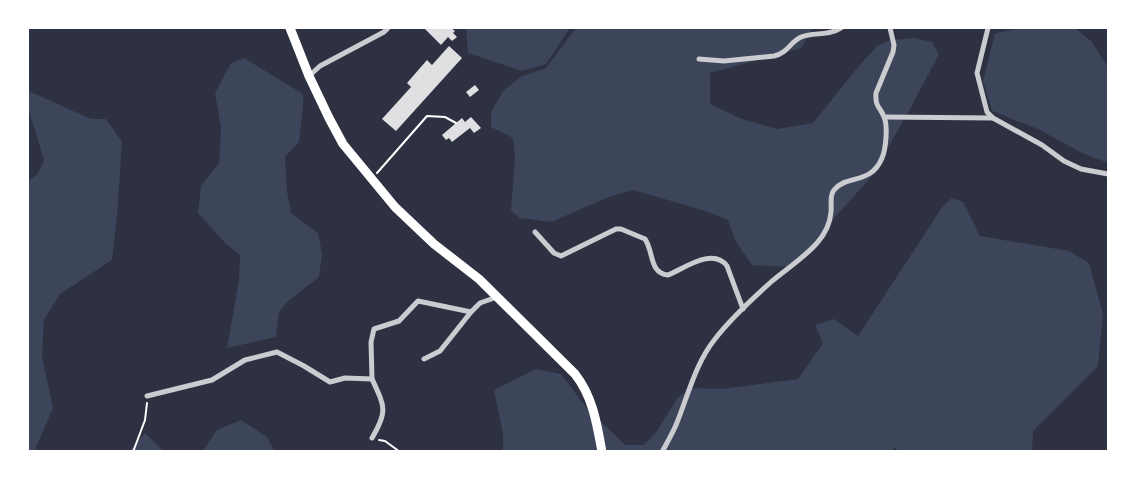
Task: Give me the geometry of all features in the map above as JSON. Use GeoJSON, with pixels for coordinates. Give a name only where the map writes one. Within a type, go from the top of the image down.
{"type":"FeatureCollection","features":[{"type":"Feature","properties":{"kind":"main road"},"geometry":{"type":"LineString","coordinates":[[290,28],[309,76],[344,144],[405,218],[434,244],[479,279],[568,366],[581,382],[591,402],[602,452]]}},
{"type":"Feature","properties":{"kind":"street"},"geometry":{"type":"LineString","coordinates":[[309,76],[320,66],[384,32],[388,28]]}},
{"type":"Feature","properties":{"kind":"street"},"geometry":{"type":"LineString","coordinates":[[699,58],[724,61],[774,56],[782,54],[801,37],[826,33],[841,28]]}},
{"type":"Feature","properties":{"kind":"street"},"geometry":{"type":"LineString","coordinates":[[662,452],[676,426],[695,373],[716,338],[772,281],[817,243],[827,230],[831,213],[831,198],[834,190],[843,183],[869,175],[882,158],[885,147],[885,117],[876,105],[876,93],[893,52],[894,45],[890,28]]}},
{"type":"Feature","properties":{"kind":"street"},"geometry":{"type":"LineString","coordinates":[[988,28],[977,73],[987,112],[993,118],[1042,144],[1064,161],[1081,168],[1108,174]]}},
{"type":"Feature","properties":{"kind":"street"},"geometry":{"type":"LineString","coordinates":[[885,117],[993,118]]}},
{"type":"Feature","properties":{"kind":"street"},"geometry":{"type":"LineString","coordinates":[[536,232],[554,253],[561,256],[616,229],[621,229],[645,239],[656,270],[663,275],[668,275],[707,258],[718,258],[727,266],[743,309]]}},
{"type":"Feature","properties":{"kind":"street"},"geometry":{"type":"LineString","coordinates":[[424,359],[440,351],[480,303],[498,297]]}},
{"type":"Feature","properties":{"kind":"street"},"geometry":{"type":"LineString","coordinates":[[372,438],[383,419],[382,401],[372,379],[374,329],[399,321],[418,301],[471,312]]}},
{"type":"Feature","properties":{"kind":"street"},"geometry":{"type":"LineString","coordinates":[[147,396],[212,380],[245,360],[277,352],[330,382],[344,378],[372,379]]}},
{"type":"Feature","properties":{"kind":"path"},"geometry":{"type":"LineString","coordinates":[[371,178],[393,156],[427,116],[445,116],[456,123]]}},
{"type":"Feature","properties":{"kind":"path"},"geometry":{"type":"LineString","coordinates":[[133,452],[145,420],[147,396]]}},
{"type":"Feature","properties":{"kind":"path"},"geometry":{"type":"LineString","coordinates":[[372,438],[385,441],[400,452]]}},
{"type":"Feature","properties":{"kind":"shaded area"},"geometry":{"type":"Polygon","coordinates":[[[466,28],[570,28],[546,64],[522,71],[468,53],[466,28]]]}},
{"type":"Feature","properties":{"kind":"shaded area"},"geometry":{"type":"Polygon","coordinates":[[[576,28],[813,28],[801,48],[710,73],[710,104],[742,119],[777,129],[813,123],[877,46],[892,40],[914,38],[932,42],[939,54],[871,177],[815,240],[801,260],[788,267],[752,265],[736,242],[728,220],[706,211],[633,190],[609,197],[551,222],[520,218],[511,211],[515,157],[513,138],[491,127],[491,112],[504,90],[522,76],[546,68],[576,28]]]}},
{"type":"Feature","properties":{"kind":"shaded area"},"geometry":{"type":"Polygon","coordinates":[[[1022,28],[1075,28],[1091,41],[1108,67],[1108,163],[1082,153],[1038,129],[992,111],[983,81],[995,33],[1022,28]]]}},
{"type":"Feature","properties":{"kind":"shaded area"},"geometry":{"type":"Polygon","coordinates":[[[244,58],[303,94],[299,142],[285,157],[287,191],[291,213],[318,233],[322,254],[319,277],[287,302],[279,312],[276,337],[227,348],[239,280],[240,255],[226,244],[198,213],[201,186],[219,163],[221,128],[215,93],[231,63],[244,58]]]}},
{"type":"Feature","properties":{"kind":"shaded area"},"geometry":{"type":"Polygon","coordinates":[[[29,91],[91,119],[106,119],[122,142],[112,260],[60,294],[44,320],[42,357],[53,408],[34,452],[28,451],[28,181],[38,174],[44,160],[28,108],[29,91]]]}},
{"type":"Feature","properties":{"kind":"shaded area"},"geometry":{"type":"Polygon","coordinates":[[[952,198],[963,202],[980,236],[1069,251],[1089,263],[1103,314],[1098,366],[1033,431],[1032,451],[898,452],[895,447],[891,452],[503,451],[503,434],[494,390],[536,369],[561,374],[586,407],[625,445],[644,445],[657,431],[678,397],[694,388],[721,389],[798,379],[823,343],[815,325],[834,319],[858,336],[943,206],[952,198]]]}},
{"type":"Feature","properties":{"kind":"shaded area"},"geometry":{"type":"Polygon","coordinates":[[[241,420],[267,437],[274,451],[203,451],[217,430],[241,420]]]}},
{"type":"Feature","properties":{"kind":"shaded area"},"geometry":{"type":"Polygon","coordinates":[[[145,433],[163,451],[128,452],[145,433]]]}},
{"type":"Feature","properties":{"kind":"building"},"geometry":{"type":"Polygon","coordinates":[[[424,28],[451,28],[455,31],[453,33],[457,37],[452,41],[448,37],[441,45],[424,28]]]}},
{"type":"Feature","properties":{"kind":"building"},"geometry":{"type":"Polygon","coordinates":[[[449,46],[462,58],[396,131],[382,119],[411,87],[407,83],[427,60],[432,65],[449,46]]]}},
{"type":"Feature","properties":{"kind":"building"},"geometry":{"type":"Polygon","coordinates":[[[475,85],[479,90],[470,97],[466,92],[475,85]]]}},
{"type":"Feature","properties":{"kind":"building"},"geometry":{"type":"Polygon","coordinates":[[[471,117],[481,128],[474,133],[470,128],[452,142],[449,138],[446,140],[442,135],[462,118],[465,122],[471,117]]]}}]}
